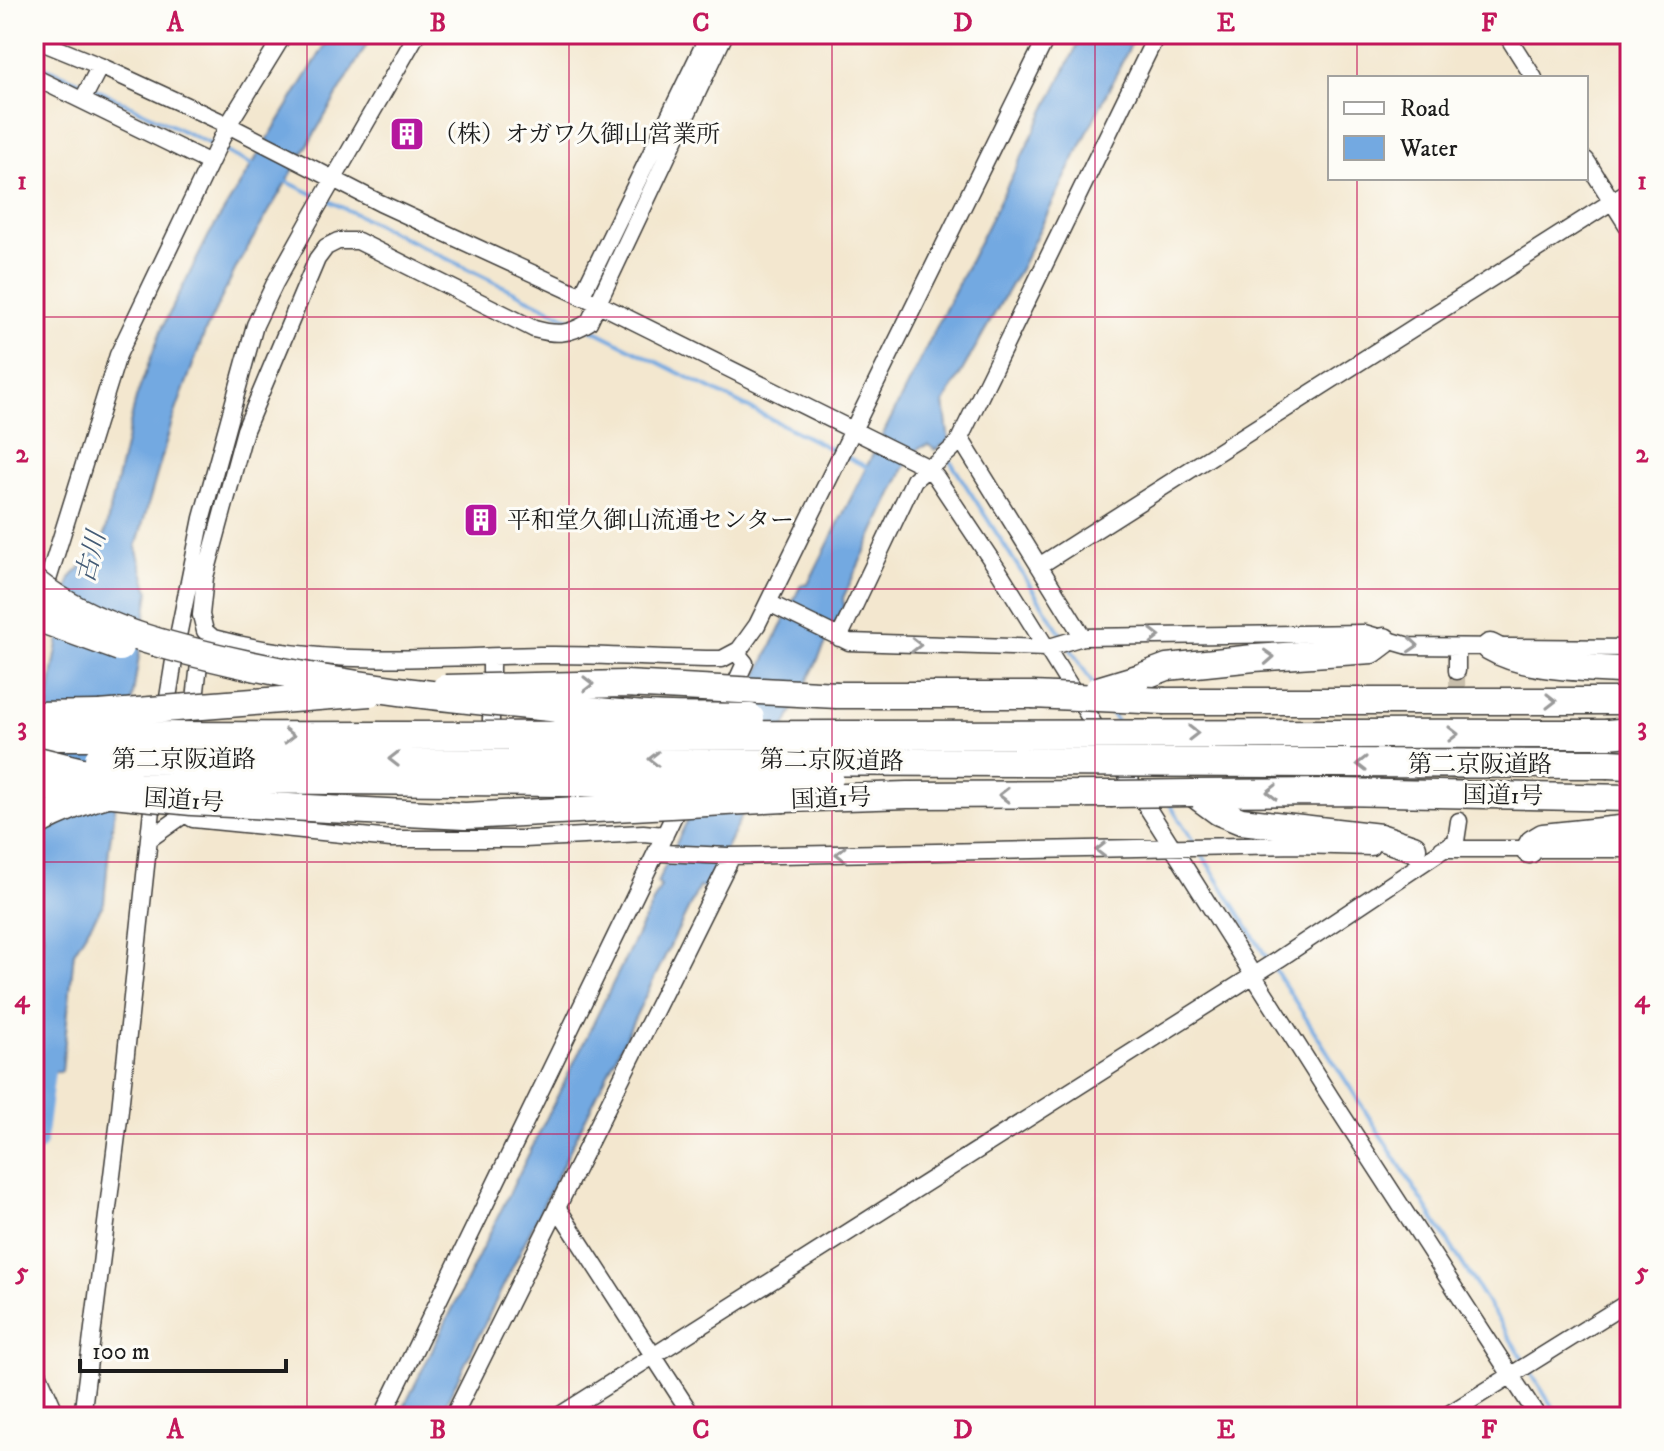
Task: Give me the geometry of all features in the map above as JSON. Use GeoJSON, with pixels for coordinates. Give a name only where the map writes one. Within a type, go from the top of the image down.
{"type":"FeatureCollection","features":[{"type":"Feature","properties":{"kind":"highway"},"geometry":{"type":"LineString","coordinates":[[34,583],[62,602],[127,631],[216,658],[282,672],[356,686],[500,703],[671,717]]}},
{"type":"Feature","properties":{"kind":"highway"},"geometry":{"type":"LineString","coordinates":[[34,616],[195,670],[324,698],[485,715],[671,717],[1151,733]]}},
{"type":"Feature","properties":{"kind":"highway"},"geometry":{"type":"LineString","coordinates":[[1041,695],[1104,689],[1167,667],[1372,650],[1384,641]]}},
{"type":"Feature","properties":{"kind":"highway"},"geometry":{"type":"LineString","coordinates":[[1490,647],[1504,656],[1528,661],[1630,671]]}},
{"type":"Feature","properties":{"kind":"highway"},"geometry":{"type":"LineString","coordinates":[[34,715],[113,713],[510,685],[709,687],[837,695],[1041,695],[1165,701],[1630,701]]}},
{"type":"Feature","properties":{"kind":"highway","name":"第二京阪道路"},"geometry":{"type":"LineString","coordinates":[[34,736],[1623,733]]}},
{"type":"Feature","properties":{"kind":"highway"},"geometry":{"type":"LineString","coordinates":[[34,759],[130,782],[256,805]]}},
{"type":"Feature","properties":{"kind":"highway","name":"第二京阪道路"},"geometry":{"type":"LineString","coordinates":[[34,759],[752,759],[1623,765]]}},
{"type":"Feature","properties":{"kind":"highway"},"geometry":{"type":"LineString","coordinates":[[34,844],[85,818],[146,802],[179,798],[458,798],[701,783],[1153,764]]}},
{"type":"Feature","properties":{"kind":"highway"},"geometry":{"type":"LineString","coordinates":[[34,823],[95,795],[166,781],[701,783]]}},
{"type":"Feature","properties":{"kind":"highway","name":"国道1号"},"geometry":{"type":"LineString","coordinates":[[34,786],[140,797],[465,816],[907,795],[1339,792],[1630,798]]}},
{"type":"Feature","properties":{"kind":"highway"},"geometry":{"type":"LineString","coordinates":[[1193,793],[1219,812],[1241,821],[1380,837],[1413,848]]}},
{"type":"Feature","properties":{"kind":"highway"},"geometry":{"type":"LineString","coordinates":[[1529,850],[1533,843],[1543,837],[1630,828]]}},
{"type":"Feature","properties":{"kind":"highway"},"geometry":{"type":"LineString","coordinates":[[34,1376],[52,1417]]}},
{"type":"Feature","properties":{"kind":"street"},"geometry":{"type":"LineString","coordinates":[[34,622],[118,355],[210,163],[284,34]]}},
{"type":"Feature","properties":{"kind":"street"},"geometry":{"type":"LineString","coordinates":[[82,1417],[151,838],[153,796],[181,620],[202,518],[255,325],[330,178],[417,34]]}},
{"type":"Feature","properties":{"kind":"street"},"geometry":{"type":"LineString","coordinates":[[709,34],[589,300],[589,322],[568,333],[554,334],[534,329],[358,241],[338,241],[326,247],[317,259],[298,301],[245,430],[235,463],[201,602],[205,631],[213,638],[289,654],[340,659],[543,655],[722,659],[736,652],[752,636],[769,603],[1048,34]]}},
{"type":"Feature","properties":{"kind":"street"},"geometry":{"type":"LineString","coordinates":[[589,300],[725,34]]}},
{"type":"Feature","properties":{"kind":"street"},"geometry":{"type":"LineString","coordinates":[[837,637],[914,480],[925,464],[958,442],[1157,34]]}},
{"type":"Feature","properties":{"kind":"street"},"geometry":{"type":"LineString","coordinates":[[1506,34],[1533,76]]}},
{"type":"Feature","properties":{"kind":"street"},"geometry":{"type":"LineString","coordinates":[[34,39],[231,127],[330,178],[925,464],[1051,647],[1175,848],[1258,971],[1331,1098],[1513,1374],[1538,1417]]}},
{"type":"Feature","properties":{"kind":"street"},"geometry":{"type":"LineString","coordinates":[[83,99],[100,66]]}},
{"type":"Feature","properties":{"kind":"street"},"geometry":{"type":"LineString","coordinates":[[34,77],[210,163]]}},
{"type":"Feature","properties":{"kind":"street"},"geometry":{"type":"LineString","coordinates":[[1588,163],[1630,230]]}},
{"type":"Feature","properties":{"kind":"street"},"geometry":{"type":"LineString","coordinates":[[1039,566],[1630,190]]}},
{"type":"Feature","properties":{"kind":"street"},"geometry":{"type":"LineString","coordinates":[[958,442],[1039,566],[1080,637]]}},
{"type":"Feature","properties":{"kind":"street"},"geometry":{"type":"LineString","coordinates":[[769,603],[849,642],[1051,647],[1080,637],[1364,633],[1409,646],[1630,648]]}},
{"type":"Feature","properties":{"kind":"street"},"geometry":{"type":"LineString","coordinates":[[181,620],[201,651]]}},
{"type":"Feature","properties":{"kind":"street"},"geometry":{"type":"LineString","coordinates":[[213,638],[201,651],[183,806],[185,814],[206,822],[391,839],[643,833],[662,846],[730,856],[1297,845],[1474,850],[1630,849]]}},
{"type":"Feature","properties":{"kind":"street"},"geometry":{"type":"LineString","coordinates":[[1457,647],[1457,671]]}},
{"type":"Feature","properties":{"kind":"street"},"geometry":{"type":"LineString","coordinates":[[382,1417],[662,846],[745,663],[736,652]]}},
{"type":"Feature","properties":{"kind":"street"},"geometry":{"type":"LineString","coordinates":[[491,657],[491,838]]}},
{"type":"Feature","properties":{"kind":"street"},"geometry":{"type":"LineString","coordinates":[[151,838],[185,814]]}},
{"type":"Feature","properties":{"kind":"street"},"geometry":{"type":"LineString","coordinates":[[557,1417],[1279,959],[1456,841],[1459,827],[1463,843],[1474,850]]}},
{"type":"Feature","properties":{"kind":"street"},"geometry":{"type":"LineString","coordinates":[[453,1417],[730,856]]}},
{"type":"Feature","properties":{"kind":"street"},"geometry":{"type":"LineString","coordinates":[[557,1207],[693,1417]]}},
{"type":"Feature","properties":{"kind":"street"},"geometry":{"type":"LineString","coordinates":[[1444,1417],[1630,1301]]}},
{"type":"Feature","properties":{"kind":"water"},"geometry":{"type":"Polygon","coordinates":[[[332,34],[373,34],[237,266],[205,332],[172,422],[136,547],[149,592],[109,848],[104,903],[74,952],[62,1071],[34,1072],[34,1032],[43,935],[34,909],[34,815],[53,671],[70,578],[102,545],[136,398],[162,328],[209,235],[332,34]]]}},
{"type":"Feature","properties":{"kind":"water"},"geometry":{"type":"Polygon","coordinates":[[[1083,34],[1136,34],[1021,267],[944,403],[949,441],[935,450],[929,445],[919,448],[903,470],[843,598],[844,606],[706,889],[699,887],[439,1417],[399,1417],[661,886],[657,883],[801,585],[808,584],[1083,34]]]}},
{"type":"Feature","properties":{"kind":"waterway"},"geometry":{"type":"LineString","coordinates":[[34,63],[86,84]]}},
{"type":"Feature","properties":{"kind":"waterway"},"geometry":{"type":"LineString","coordinates":[[94,88],[212,145]]}},
{"type":"Feature","properties":{"kind":"waterway"},"geometry":{"type":"LineString","coordinates":[[220,149],[255,166]]}},
{"type":"Feature","properties":{"kind":"waterway"},"geometry":{"type":"LineString","coordinates":[[281,179],[317,196]]}},
{"type":"Feature","properties":{"kind":"waterway"},"geometry":{"type":"LineString","coordinates":[[325,199],[576,322]]}},
{"type":"Feature","properties":{"kind":"waterway"},"geometry":{"type":"LineString","coordinates":[[587,327],[837,452]]}},
{"type":"Feature","properties":{"kind":"waterway"},"geometry":{"type":"LineString","coordinates":[[845,456],[869,468]]}},
{"type":"Feature","properties":{"kind":"waterway"},"geometry":{"type":"LineString","coordinates":[[949,459],[1063,637]]}},
{"type":"Feature","properties":{"kind":"waterway"},"geometry":{"type":"LineString","coordinates":[[1070,648],[1093,684]]}},
{"type":"Feature","properties":{"kind":"waterway"},"geometry":{"type":"LineString","coordinates":[[1108,708],[1119,725]]}},
{"type":"Feature","properties":{"kind":"waterway"},"geometry":{"type":"LineString","coordinates":[[1169,803],[1194,843]]}},
{"type":"Feature","properties":{"kind":"waterway"},"geometry":{"type":"LineString","coordinates":[[1201,853],[1269,961]]}},
{"type":"Feature","properties":{"kind":"waterway"},"geometry":{"type":"LineString","coordinates":[[1274,968],[1525,1362]]}},
{"type":"Feature","properties":{"kind":"waterway","name":"古川"},"geometry":{"type":"LineString","coordinates":[[34,1141],[47,1040]]}},
{"type":"Feature","properties":{"kind":"waterway"},"geometry":{"type":"LineString","coordinates":[[1529,1370],[1559,1417]]}},
{"type":"Feature","properties":{"kind":"tunnel"},"geometry":{"type":"LineString","coordinates":[[1457,671],[1459,821]]}},
{"type":"Feature","properties":{"kind":"place","name":"（株）オガワ久御山営業所"},"geometry":{"type":"Point","coordinates":[407,134]}},
{"type":"Feature","properties":{"kind":"place","name":"平和堂久御山流通センター"},"geometry":{"type":"Point","coordinates":[481,520]}}]}
